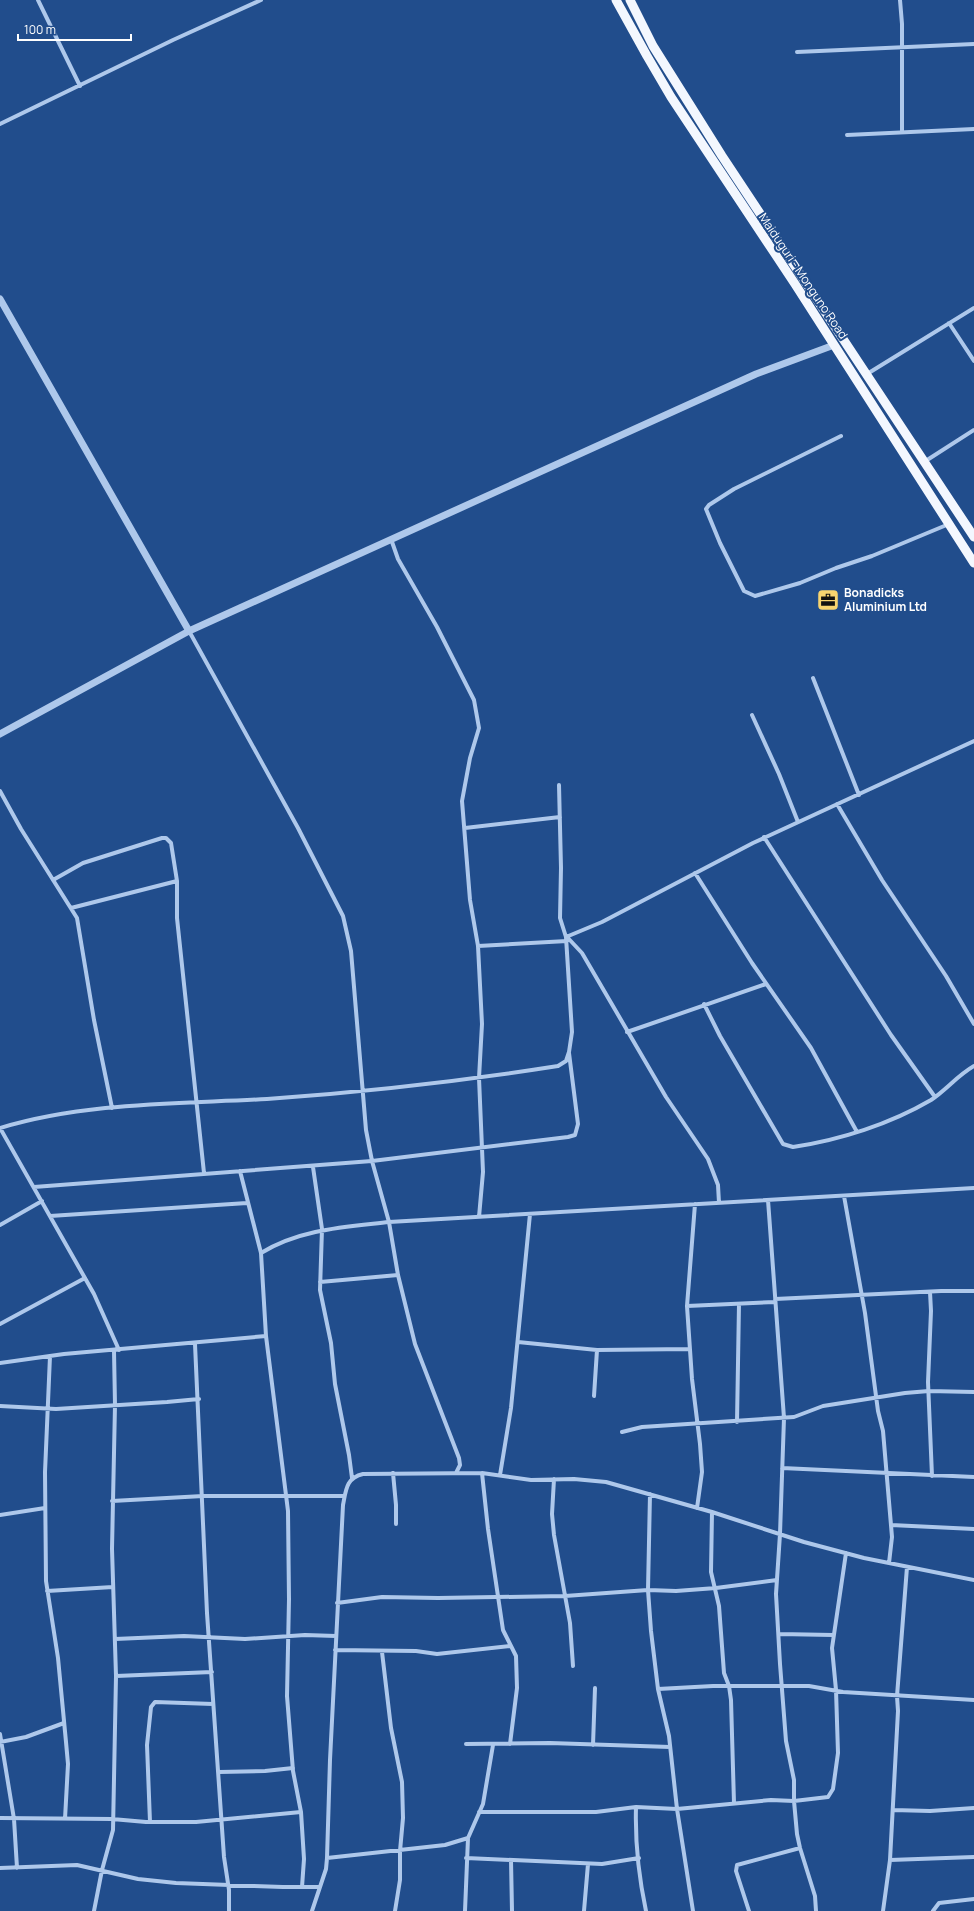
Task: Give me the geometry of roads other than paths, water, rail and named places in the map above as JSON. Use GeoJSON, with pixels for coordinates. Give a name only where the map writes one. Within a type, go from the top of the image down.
{"type":"FeatureCollection","features":[{"type":"Feature","properties":{"kind":"main road","name":"Maiduguri - Monguno Road"},"geometry":{"type":"LineString","coordinates":[[616,0],[671,97],[834,344],[974,563]]}},
{"type":"Feature","properties":{"kind":"main road","name":"Maiduguri - Monguno Road"},"geometry":{"type":"LineString","coordinates":[[630,0],[653,46],[685,96],[866,375],[974,537]]}},
{"type":"Feature","properties":{"kind":"street"},"geometry":{"type":"LineString","coordinates":[[38,0],[80,86]]}},
{"type":"Feature","properties":{"kind":"street"},"geometry":{"type":"LineString","coordinates":[[0,124],[173,40],[261,0]]}},
{"type":"Feature","properties":{"kind":"street"},"geometry":{"type":"LineString","coordinates":[[900,0],[902,46],[902,132]]}},
{"type":"Feature","properties":{"kind":"street"},"geometry":{"type":"LineString","coordinates":[[797,52],[902,46],[974,44]]}},
{"type":"Feature","properties":{"kind":"street"},"geometry":{"type":"LineString","coordinates":[[847,135],[974,129]]}},
{"type":"Feature","properties":{"kind":"street"},"geometry":{"type":"LineString","coordinates":[[0,299],[189,630],[298,828],[343,916],[350,951],[366,1130],[372,1161],[389,1222],[398,1275],[415,1344],[459,1458],[460,1465],[456,1472]]}},
{"type":"Feature","properties":{"kind":"street"},"geometry":{"type":"LineString","coordinates":[[866,375],[974,308]]}},
{"type":"Feature","properties":{"kind":"street"},"geometry":{"type":"LineString","coordinates":[[949,323],[974,361]]}},
{"type":"Feature","properties":{"kind":"street"},"geometry":{"type":"LineString","coordinates":[[0,734],[189,630],[756,374],[834,344]]}},
{"type":"Feature","properties":{"kind":"street"},"geometry":{"type":"LineString","coordinates":[[924,462],[974,430]]}},
{"type":"Feature","properties":{"kind":"street"},"geometry":{"type":"LineString","coordinates":[[840,436],[734,489],[709,505],[706,509],[720,543],[744,591],[755,596],[800,583],[836,568],[872,556],[949,524]]}},
{"type":"Feature","properties":{"kind":"street"},"geometry":{"type":"LineString","coordinates":[[392,539],[398,559],[437,626],[474,700],[479,728],[470,758],[462,801],[470,900],[478,946],[482,1024],[479,1078],[483,1172],[479,1217]]}},
{"type":"Feature","properties":{"kind":"street"},"geometry":{"type":"LineString","coordinates":[[813,678],[859,795]]}},
{"type":"Feature","properties":{"kind":"street"},"geometry":{"type":"LineString","coordinates":[[752,715],[779,774],[798,822]]}},
{"type":"Feature","properties":{"kind":"street"},"geometry":{"type":"LineString","coordinates":[[478,946],[567,939],[764,837],[859,795],[974,741]]}},
{"type":"Feature","properties":{"kind":"street"},"geometry":{"type":"LineString","coordinates":[[119,1350],[84,1278],[0,1128],[23,1121],[77,1111],[363,1091],[479,1078],[558,1066],[566,1061],[572,1032],[567,939],[560,918],[562,868],[558,785]]}},
{"type":"Feature","properties":{"kind":"street"},"geometry":{"type":"LineString","coordinates":[[0,790],[21,829],[77,918],[94,1020],[112,1108]]}},
{"type":"Feature","properties":{"kind":"street"},"geometry":{"type":"LineString","coordinates":[[837,804],[882,880],[946,976],[974,1024]]}},
{"type":"Feature","properties":{"kind":"street"},"geometry":{"type":"LineString","coordinates":[[464,828],[560,817]]}},
{"type":"Feature","properties":{"kind":"street"},"geometry":{"type":"LineString","coordinates":[[764,837],[887,1028],[934,1097]]}},
{"type":"Feature","properties":{"kind":"street"},"geometry":{"type":"LineString","coordinates":[[53,880],[83,863],[166,838],[171,843],[178,881],[177,918],[204,1173]]}},
{"type":"Feature","properties":{"kind":"street"},"geometry":{"type":"LineString","coordinates":[[695,873],[766,984],[811,1048],[857,1132]]}},
{"type":"Feature","properties":{"kind":"street"},"geometry":{"type":"LineString","coordinates":[[71,908],[178,881]]}},
{"type":"Feature","properties":{"kind":"street"},"geometry":{"type":"LineString","coordinates":[[567,939],[582,953],[666,1097],[708,1159],[718,1185],[719,1203]]}},
{"type":"Feature","properties":{"kind":"street"},"geometry":{"type":"LineString","coordinates":[[627,1032],[704,1004],[766,984]]}},
{"type":"Feature","properties":{"kind":"street"},"geometry":{"type":"LineString","coordinates":[[704,1004],[720,1036],[783,1144],[793,1147],[808,1145],[857,1132],[902,1116],[934,1097],[974,1066]]}},
{"type":"Feature","properties":{"kind":"street"},"geometry":{"type":"LineString","coordinates":[[34,1187],[90,1184],[204,1173],[313,1167],[568,1137],[575,1135],[578,1124],[569,1052]]}},
{"type":"Feature","properties":{"kind":"street"},"geometry":{"type":"LineString","coordinates":[[313,1167],[322,1229],[320,1282],[331,1343],[336,1392],[349,1455],[352,1478]]}},
{"type":"Feature","properties":{"kind":"street"},"geometry":{"type":"LineString","coordinates":[[240,1171],[247,1204],[261,1253],[266,1336],[286,1497],[289,1556],[287,1696],[293,1768],[301,1812],[304,1859],[302,1887]]}},
{"type":"Feature","properties":{"kind":"street"},"geometry":{"type":"LineString","coordinates":[[261,1253],[278,1243],[322,1229],[389,1222],[974,1188]]}},
{"type":"Feature","properties":{"kind":"street"},"geometry":{"type":"LineString","coordinates":[[844,1196],[862,1296],[883,1431],[892,1537],[889,1563]]}},
{"type":"Feature","properties":{"kind":"street"},"geometry":{"type":"LineString","coordinates":[[768,1200],[784,1418],[777,1580],[780,1664],[783,1686],[786,1741],[794,1780],[794,1801],[800,1848],[815,1896],[816,1911]]}},
{"type":"Feature","properties":{"kind":"street"},"geometry":{"type":"LineString","coordinates":[[0,1225],[42,1201]]}},
{"type":"Feature","properties":{"kind":"street"},"geometry":{"type":"LineString","coordinates":[[50,1216],[247,1204]]}},
{"type":"Feature","properties":{"kind":"street"},"geometry":{"type":"LineString","coordinates":[[695,1204],[687,1306],[702,1472],[697,1508]]}},
{"type":"Feature","properties":{"kind":"street"},"geometry":{"type":"LineString","coordinates":[[500,1475],[511,1408],[530,1214]]}},
{"type":"Feature","properties":{"kind":"street"},"geometry":{"type":"LineString","coordinates":[[320,1282],[398,1275]]}},
{"type":"Feature","properties":{"kind":"street"},"geometry":{"type":"LineString","coordinates":[[0,1324],[84,1278]]}},
{"type":"Feature","properties":{"kind":"street"},"geometry":{"type":"LineString","coordinates":[[687,1306],[930,1292],[974,1291]]}},
{"type":"Feature","properties":{"kind":"street"},"geometry":{"type":"LineString","coordinates":[[930,1292],[929,1391],[932,1476]]}},
{"type":"Feature","properties":{"kind":"street"},"geometry":{"type":"LineString","coordinates":[[737,1422],[739,1304]]}},
{"type":"Feature","properties":{"kind":"street"},"geometry":{"type":"LineString","coordinates":[[0,1363],[50,1356],[196,1344],[266,1336]]}},
{"type":"Feature","properties":{"kind":"street"},"geometry":{"type":"LineString","coordinates":[[518,1342],[597,1350],[690,1349]]}},
{"type":"Feature","properties":{"kind":"street"},"geometry":{"type":"LineString","coordinates":[[196,1344],[213,1704],[229,1911]]}},
{"type":"Feature","properties":{"kind":"street"},"geometry":{"type":"LineString","coordinates":[[594,1396],[597,1350]]}},
{"type":"Feature","properties":{"kind":"street"},"geometry":{"type":"LineString","coordinates":[[94,1911],[112,1830],[116,1676],[112,1501],[115,1405],[114,1351]]}},
{"type":"Feature","properties":{"kind":"street"},"geometry":{"type":"LineString","coordinates":[[50,1356],[45,1472],[46,1581],[58,1658],[68,1764],[65,1819]]}},
{"type":"Feature","properties":{"kind":"street"},"geometry":{"type":"LineString","coordinates":[[622,1432],[642,1427],[698,1422],[737,1422],[784,1418],[807,1413],[823,1406],[929,1391],[974,1392]]}},
{"type":"Feature","properties":{"kind":"street"},"geometry":{"type":"LineString","coordinates":[[0,1406],[48,1408],[199,1399]]}},
{"type":"Feature","properties":{"kind":"street"},"geometry":{"type":"LineString","coordinates":[[782,1468],[974,1477]]}},
{"type":"Feature","properties":{"kind":"street"},"geometry":{"type":"LineString","coordinates":[[312,1911],[327,1858],[337,1603],[344,1496],[348,1483],[352,1478],[363,1474],[456,1472],[482,1473],[531,1480],[554,1479],[606,1482],[712,1512],[846,1553],[974,1580]]}},
{"type":"Feature","properties":{"kind":"street"},"geometry":{"type":"LineString","coordinates":[[392,1473],[396,1505],[396,1524]]}},
{"type":"Feature","properties":{"kind":"street"},"geometry":{"type":"LineString","coordinates":[[482,1473],[502,1630],[516,1656],[517,1688],[510,1744]]}},
{"type":"Feature","properties":{"kind":"street"},"geometry":{"type":"LineString","coordinates":[[554,1479],[552,1514],[554,1535],[570,1623],[573,1666]]}},
{"type":"Feature","properties":{"kind":"street"},"geometry":{"type":"LineString","coordinates":[[650,1494],[648,1590],[651,1630],[658,1689],[670,1747],[677,1808],[693,1911]]}},
{"type":"Feature","properties":{"kind":"street"},"geometry":{"type":"LineString","coordinates":[[112,1501],[203,1496],[344,1496]]}},
{"type":"Feature","properties":{"kind":"street"},"geometry":{"type":"LineString","coordinates":[[0,1515],[45,1508]]}},
{"type":"Feature","properties":{"kind":"street"},"geometry":{"type":"LineString","coordinates":[[712,1512],[711,1572],[716,1588],[724,1673],[729,1686],[734,1803]]}},
{"type":"Feature","properties":{"kind":"street"},"geometry":{"type":"LineString","coordinates":[[890,1525],[974,1529]]}},
{"type":"Feature","properties":{"kind":"street"},"geometry":{"type":"LineString","coordinates":[[479,1812],[596,1812],[636,1807],[677,1808],[771,1800],[794,1801],[828,1797],[833,1789],[838,1753],[836,1690],[833,1668],[833,1635],[846,1553]]}},
{"type":"Feature","properties":{"kind":"street"},"geometry":{"type":"LineString","coordinates":[[883,1911],[890,1860],[898,1711],[897,1696],[907,1567]]}},
{"type":"Feature","properties":{"kind":"street"},"geometry":{"type":"LineString","coordinates":[[337,1603],[382,1597],[438,1598],[565,1596],[648,1590],[676,1591],[716,1588],[777,1580]]}},
{"type":"Feature","properties":{"kind":"street"},"geometry":{"type":"LineString","coordinates":[[47,1591],[113,1587]]}},
{"type":"Feature","properties":{"kind":"street"},"geometry":{"type":"LineString","coordinates":[[779,1634],[833,1635]]}},
{"type":"Feature","properties":{"kind":"street"},"geometry":{"type":"LineString","coordinates":[[115,1639],[177,1636],[210,1636],[245,1639],[305,1635],[336,1636]]}},
{"type":"Feature","properties":{"kind":"street"},"geometry":{"type":"LineString","coordinates":[[335,1650],[382,1652],[416,1651],[437,1654],[511,1646]]}},
{"type":"Feature","properties":{"kind":"street"},"geometry":{"type":"LineString","coordinates":[[382,1652],[391,1728],[402,1782],[403,1818],[400,1851],[400,1880],[395,1911]]}},
{"type":"Feature","properties":{"kind":"street"},"geometry":{"type":"LineString","coordinates":[[116,1676],[212,1672]]}},
{"type":"Feature","properties":{"kind":"street"},"geometry":{"type":"LineString","coordinates":[[658,1689],[729,1686],[809,1686],[843,1692],[974,1700]]}},
{"type":"Feature","properties":{"kind":"street"},"geometry":{"type":"LineString","coordinates":[[593,1745],[595,1688]]}},
{"type":"Feature","properties":{"kind":"street"},"geometry":{"type":"LineString","coordinates":[[150,1822],[147,1745],[151,1707],[155,1702],[213,1704]]}},
{"type":"Feature","properties":{"kind":"street"},"geometry":{"type":"LineString","coordinates":[[1,1742],[26,1737],[64,1723]]}},
{"type":"Feature","properties":{"kind":"street"},"geometry":{"type":"LineString","coordinates":[[0,1734],[14,1819],[17,1868]]}},
{"type":"Feature","properties":{"kind":"street"},"geometry":{"type":"LineString","coordinates":[[466,1744],[670,1747]]}},
{"type":"Feature","properties":{"kind":"street"},"geometry":{"type":"LineString","coordinates":[[465,1911],[468,1838],[483,1804],[492,1744]]}},
{"type":"Feature","properties":{"kind":"street"},"geometry":{"type":"LineString","coordinates":[[219,1772],[265,1771],[293,1768]]}},
{"type":"Feature","properties":{"kind":"street"},"geometry":{"type":"LineString","coordinates":[[636,1807],[635,1828],[642,1890],[646,1911]]}},
{"type":"Feature","properties":{"kind":"street"},"geometry":{"type":"LineString","coordinates":[[893,1810],[930,1811],[974,1808]]}},
{"type":"Feature","properties":{"kind":"street"},"geometry":{"type":"LineString","coordinates":[[0,1818],[112,1819],[150,1822],[222,1821],[301,1812]]}},
{"type":"Feature","properties":{"kind":"street"},"geometry":{"type":"LineString","coordinates":[[327,1858],[445,1845],[468,1838]]}},
{"type":"Feature","properties":{"kind":"street"},"geometry":{"type":"LineString","coordinates":[[750,1911],[736,1871],[737,1865],[800,1848]]}},
{"type":"Feature","properties":{"kind":"street"},"geometry":{"type":"LineString","coordinates":[[890,1860],[974,1857]]}},
{"type":"Feature","properties":{"kind":"street"},"geometry":{"type":"LineString","coordinates":[[466,1858],[602,1864],[639,1858]]}},
{"type":"Feature","properties":{"kind":"street"},"geometry":{"type":"LineString","coordinates":[[511,1860],[512,1911]]}},
{"type":"Feature","properties":{"kind":"street"},"geometry":{"type":"LineString","coordinates":[[584,1911],[588,1864]]}},
{"type":"Feature","properties":{"kind":"street"},"geometry":{"type":"LineString","coordinates":[[0,1868],[77,1865],[102,1870],[117,1875],[176,1883],[320,1887]]}},
{"type":"Feature","properties":{"kind":"street"},"geometry":{"type":"LineString","coordinates":[[933,1911],[939,1903],[974,1899]]}},
{"type":"Feature","properties":{"kind":"place","name":"Bonadicks Aluminium Ltd"},"geometry":{"type":"Point","coordinates":[828,600]}}]}
